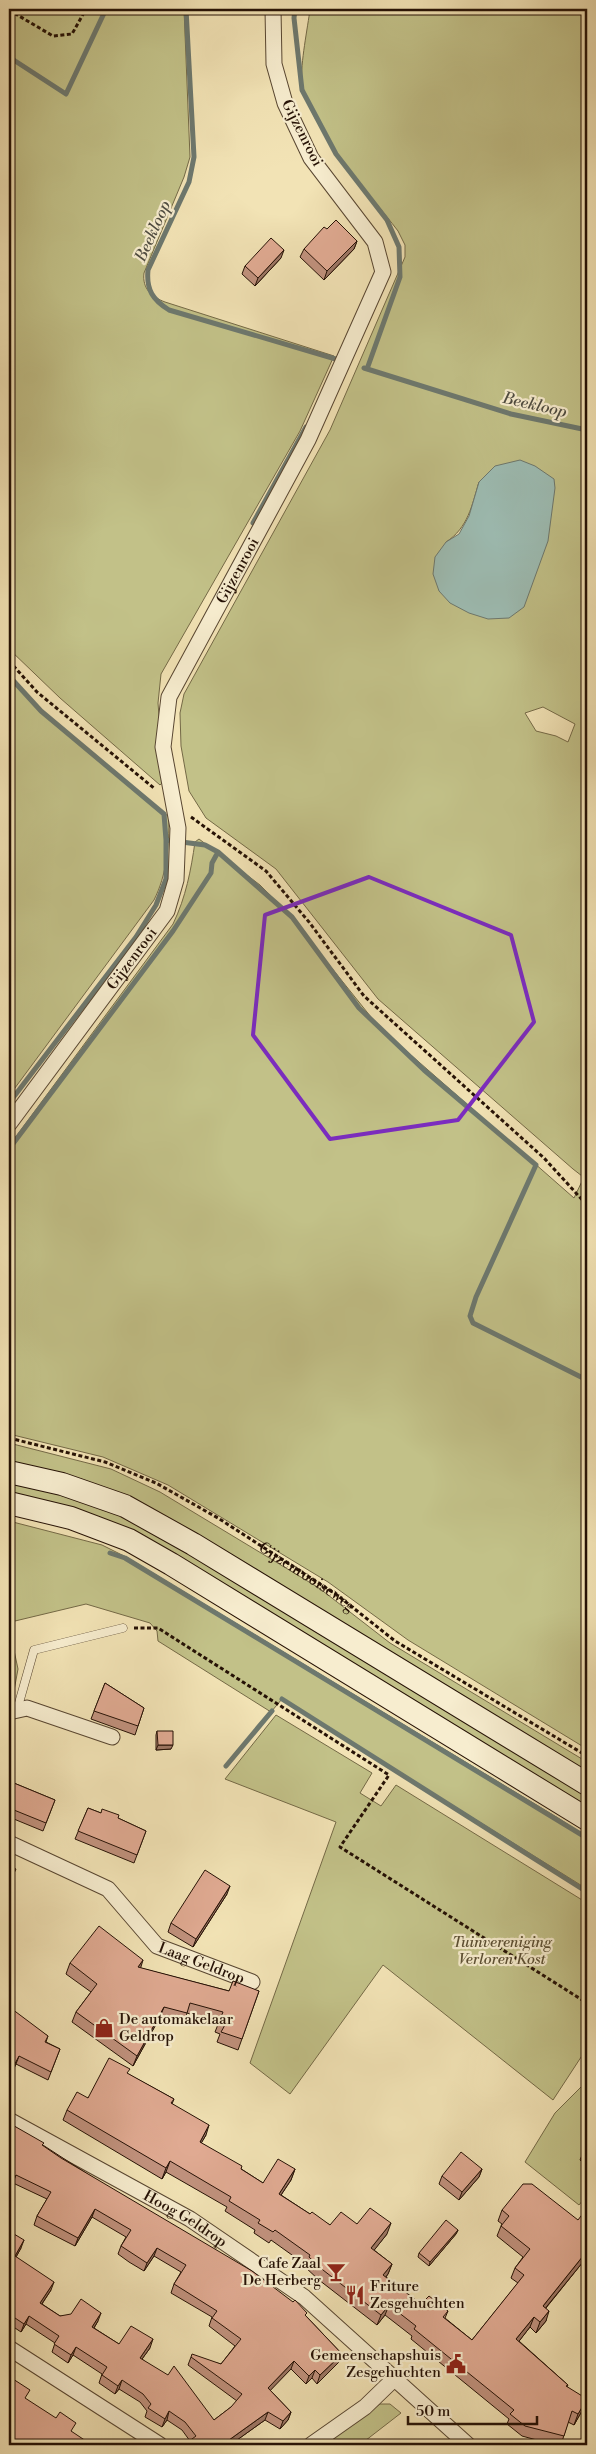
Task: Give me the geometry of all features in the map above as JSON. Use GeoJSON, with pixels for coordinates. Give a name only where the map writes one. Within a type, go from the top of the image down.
{"type":"FeatureCollection","features":[{"type":"Feature","properties":{"kind":"main road","name":"Gijzenrooiseweg"},"geometry":{"type":"LineString","coordinates":[[9,1472],[62,1484],[126,1506],[201,1549],[587,1784]]}},
{"type":"Feature","properties":{"kind":"main road"},"geometry":{"type":"LineString","coordinates":[[9,1503],[71,1518],[129,1540],[587,1819]]}},
{"type":"Feature","properties":{"kind":"street","name":"Gijzenrooi"},"geometry":{"type":"LineString","coordinates":[[9,1124],[167,911],[176,880],[178,828],[164,747],[169,697],[308,440],[383,272],[375,242],[311,158],[285,103],[274,64],[273,9]]}},
{"type":"Feature","properties":{"kind":"street"},"geometry":{"type":"LineString","coordinates":[[13,1711],[27,1708],[112,1737]]}},
{"type":"Feature","properties":{"kind":"street","name":"Laag Geldrop"},"geometry":{"type":"LineString","coordinates":[[9,1843],[108,1889],[156,1946],[252,1982]]}},
{"type":"Feature","properties":{"kind":"street","name":"Hoog Geldrop"},"geometry":{"type":"LineString","coordinates":[[9,2120],[190,2219],[304,2297],[468,2445]]}},
{"type":"Feature","properties":{"kind":"street"},"geometry":{"type":"LineString","coordinates":[[9,2348],[160,2445]]}},
{"type":"Feature","properties":{"kind":"street"},"geometry":{"type":"LineString","coordinates":[[311,2445],[365,2407],[394,2379]]}},
{"type":"Feature","properties":{"kind":"lane"},"geometry":{"type":"LineString","coordinates":[[13,1711],[34,1650],[124,1628]]}},
{"type":"Feature","properties":{"kind":"path"},"geometry":{"type":"LineString","coordinates":[[9,10],[54,36],[72,34],[86,9]]}},
{"type":"Feature","properties":{"kind":"path"},"geometry":{"type":"LineString","coordinates":[[9,661],[37,692],[174,805],[266,870],[309,922],[364,996],[544,1158],[587,1204]]}},
{"type":"Feature","properties":{"kind":"path","name":"Gijzenrooiseweg"},"geometry":{"type":"LineString","coordinates":[[9,1438],[105,1462],[164,1487],[218,1518],[337,1595],[395,1641],[587,1756]]}},
{"type":"Feature","properties":{"kind":"path"},"geometry":{"type":"LineString","coordinates":[[124,1628],[158,1628],[389,1775],[340,1847],[587,2003]]}},
{"type":"Feature","properties":{"kind":"highlighted area"},"geometry":{"type":"Polygon","coordinates":[[[369,877],[511,935],[534,1022],[458,1120],[330,1139],[253,1035],[265,915],[369,877]]]}},
{"type":"Feature","properties":{"kind":"green space"},"geometry":{"type":"Polygon","coordinates":[[[9,9],[184,9],[190,157],[184,177],[144,273],[146,288],[156,298],[165,302],[334,356],[300,431],[161,674],[158,703],[164,781],[160,785],[60,698],[9,649],[9,9]]]}},
{"type":"Feature","properties":{"kind":"green space"},"geometry":{"type":"Polygon","coordinates":[[[310,9],[587,9],[587,1749],[408,1640],[328,1582],[168,1485],[103,1457],[9,1434],[9,1146],[173,924],[187,883],[195,842],[199,839],[260,885],[286,911],[379,1027],[574,1198],[585,1175],[582,1176],[573,1169],[378,999],[276,869],[206,818],[189,791],[181,746],[180,713],[184,694],[330,430],[405,257],[405,245],[398,231],[341,159],[315,118],[306,99],[302,74],[310,9]],[[479,482],[464,523],[446,542],[450,603],[479,482]],[[543,707],[525,713],[536,731],[556,736],[568,742],[575,724],[543,707]]]}},
{"type":"Feature","properties":{"kind":"green space"},"geometry":{"type":"Polygon","coordinates":[[[9,677],[43,711],[169,817],[166,860],[162,880],[154,900],[9,1096],[9,677]]]}},
{"type":"Feature","properties":{"kind":"green space"},"geometry":{"type":"Polygon","coordinates":[[[9,1443],[111,1469],[160,1492],[319,1588],[390,1643],[587,1762],[587,1778],[147,1510],[9,1466],[9,1443]]]}},
{"type":"Feature","properties":{"kind":"green space"},"geometry":{"type":"Polygon","coordinates":[[[9,1478],[115,1507],[587,1791],[587,1812],[175,1561],[9,1497],[9,1478]]]}},
{"type":"Feature","properties":{"kind":"green space"},"geometry":{"type":"Polygon","coordinates":[[[9,1521],[102,1545],[128,1558],[558,1818],[587,1837],[587,1889],[282,1699],[271,1712],[158,1641],[157,1631],[150,1623],[86,1604],[15,1621],[9,1626],[9,1521]]]}},
{"type":"Feature","properties":{"kind":"green space"},"geometry":{"type":"Polygon","coordinates":[[[9,1627],[18,1669],[13,1696],[9,1682],[9,1627]]]}},
{"type":"Feature","properties":{"kind":"green space","name":"Tuinvereniging Verloren Kost"},"geometry":{"type":"Polygon","coordinates":[[[276,1715],[372,1773],[360,1793],[381,1806],[396,1785],[587,1903],[587,2048],[553,2100],[383,1965],[290,2094],[250,2063],[336,1822],[225,1779],[276,1715]]]}},
{"type":"Feature","properties":{"kind":"green space"},"geometry":{"type":"Polygon","coordinates":[[[587,2081],[587,2195],[579,2205],[525,2162],[555,2113],[587,2081]]]}},
{"type":"Feature","properties":{"kind":"green space"},"geometry":{"type":"Polygon","coordinates":[[[380,2404],[390,2404],[401,2413],[362,2445],[324,2445],[380,2404]]]}},
{"type":"Feature","properties":{"kind":"water"},"geometry":{"type":"Polygon","coordinates":[[[520,460],[535,466],[554,479],[555,488],[548,541],[524,607],[509,618],[488,619],[469,613],[450,603],[439,591],[433,574],[435,557],[446,542],[459,534],[469,516],[479,482],[495,466],[520,460]]]}},
{"type":"Feature","properties":{"kind":"building"},"geometry":{"type":"Polygon","coordinates":[[[336,220],[357,241],[327,271],[304,249],[324,227],[327,229],[336,220]]]}},
{"type":"Feature","properties":{"kind":"building"},"geometry":{"type":"Polygon","coordinates":[[[271,238],[284,250],[258,278],[245,266],[271,238]]]}},
{"type":"Feature","properties":{"kind":"building"},"geometry":{"type":"Polygon","coordinates":[[[105,1683],[144,1708],[138,1726],[94,1711],[105,1683]]]}},
{"type":"Feature","properties":{"kind":"building"},"geometry":{"type":"Polygon","coordinates":[[[157,1731],[173,1731],[173,1745],[158,1745],[157,1731]]]}},
{"type":"Feature","properties":{"kind":"building"},"geometry":{"type":"Polygon","coordinates":[[[9,1781],[55,1800],[46,1823],[9,1808],[9,1781]]]}},
{"type":"Feature","properties":{"kind":"building"},"geometry":{"type":"Polygon","coordinates":[[[88,1808],[101,1813],[102,1809],[119,1815],[118,1818],[146,1831],[137,1855],[78,1831],[88,1808]]]}},
{"type":"Feature","properties":{"kind":"building"},"geometry":{"type":"Polygon","coordinates":[[[9,1866],[16,1869],[9,1884],[9,1866]]]}},
{"type":"Feature","properties":{"kind":"building"},"geometry":{"type":"Polygon","coordinates":[[[205,1870],[230,1886],[196,1939],[171,1923],[205,1870]]]}},
{"type":"Feature","properties":{"kind":"building"},"geometry":{"type":"Polygon","coordinates":[[[99,1926],[143,1960],[138,1967],[229,1991],[233,1981],[259,1991],[242,2039],[221,2032],[225,2025],[219,2022],[223,2012],[190,2003],[187,2013],[164,2007],[137,2056],[76,2012],[97,1984],[70,1963],[99,1926]]]}},
{"type":"Feature","properties":{"kind":"building"},"geometry":{"type":"Polygon","coordinates":[[[12,2009],[48,2036],[45,2042],[60,2049],[51,2072],[19,2056],[9,2075],[9,2013],[12,2009]]]}},
{"type":"Feature","properties":{"kind":"building"},"geometry":{"type":"Polygon","coordinates":[[[109,2058],[130,2069],[127,2073],[174,2099],[171,2103],[209,2125],[200,2142],[242,2166],[241,2169],[263,2183],[278,2159],[295,2169],[279,2194],[310,2214],[312,2212],[330,2225],[341,2212],[357,2224],[370,2208],[391,2223],[371,2248],[392,2264],[383,2275],[421,2304],[429,2296],[448,2311],[443,2317],[472,2340],[524,2275],[515,2268],[530,2249],[501,2226],[509,2216],[502,2210],[523,2184],[532,2184],[578,2220],[587,2208],[587,2251],[543,2306],[549,2311],[540,2322],[534,2317],[516,2339],[568,2385],[566,2386],[587,2399],[578,2414],[572,2411],[564,2436],[525,2426],[510,2414],[514,2410],[414,2329],[416,2326],[389,2305],[381,2315],[323,2270],[309,2257],[310,2255],[275,2230],[273,2232],[258,2223],[260,2220],[229,2201],[231,2197],[170,2161],[166,2168],[67,2110],[77,2092],[88,2098],[109,2058]]]}},
{"type":"Feature","properties":{"kind":"building"},"geometry":{"type":"Polygon","coordinates":[[[9,2123],[44,2143],[42,2145],[61,2158],[252,2271],[293,2302],[295,2300],[307,2313],[305,2315],[342,2354],[320,2375],[315,2370],[309,2376],[294,2361],[268,2388],[291,2412],[283,2421],[268,2412],[222,2445],[191,2445],[188,2442],[196,2436],[185,2422],[169,2411],[165,2419],[148,2408],[151,2404],[143,2394],[122,2380],[118,2386],[102,2375],[107,2367],[76,2347],[71,2355],[54,2344],[59,2336],[29,2316],[24,2324],[9,2314],[12,2305],[9,2303],[9,2231],[24,2240],[15,2256],[54,2282],[40,2303],[60,2316],[71,2314],[81,2299],[101,2313],[92,2327],[119,2344],[131,2326],[153,2339],[140,2358],[168,2375],[174,2366],[214,2420],[231,2407],[242,2394],[191,2357],[192,2354],[221,2364],[241,2339],[212,2318],[217,2311],[174,2284],[186,2265],[157,2248],[147,2263],[121,2246],[131,2230],[95,2209],[78,2238],[37,2216],[51,2192],[16,2175],[9,2187],[9,2123]]]}},
{"type":"Feature","properties":{"kind":"building"},"geometry":{"type":"Polygon","coordinates":[[[461,2152],[482,2169],[462,2192],[442,2176],[461,2152]]]}},
{"type":"Feature","properties":{"kind":"building"},"geometry":{"type":"Polygon","coordinates":[[[446,2220],[458,2230],[430,2262],[419,2253],[446,2220]]]}},
{"type":"Feature","properties":{"kind":"building"},"geometry":{"type":"Polygon","coordinates":[[[13,2379],[30,2390],[25,2398],[56,2418],[60,2412],[76,2423],[71,2431],[92,2445],[9,2445],[9,2387],[13,2379]]]}},
{"type":"Feature","properties":{"kind":"waterway"},"geometry":{"type":"LineString","coordinates":[[9,57],[66,94],[106,9]]}},
{"type":"Feature","properties":{"kind":"waterway","name":"Beekloop"},"geometry":{"type":"LineString","coordinates":[[186,9],[194,157],[189,182],[148,270],[148,283],[152,294],[169,310],[339,360]]}},
{"type":"Feature","properties":{"kind":"waterway"},"geometry":{"type":"LineString","coordinates":[[295,9],[294,18],[302,90],[336,154],[387,220],[399,247],[400,277],[367,369]]}},
{"type":"Feature","properties":{"kind":"waterway","name":"Beekloop"},"geometry":{"type":"LineString","coordinates":[[364,368],[511,414],[587,430]]}},
{"type":"Feature","properties":{"kind":"waterway"},"geometry":{"type":"LineString","coordinates":[[253,523],[306,427]]}},
{"type":"Feature","properties":{"kind":"waterway"},"geometry":{"type":"LineString","coordinates":[[9,676],[41,711],[164,814],[166,840]]}},
{"type":"Feature","properties":{"kind":"waterway"},"geometry":{"type":"LineString","coordinates":[[9,1103],[136,937],[156,905],[166,879],[166,840],[205,845],[218,852],[292,917],[359,1008],[424,1070],[536,1165],[476,1297],[470,1316],[473,1323],[587,1380]]}},
{"type":"Feature","properties":{"kind":"waterway"},"geometry":{"type":"LineString","coordinates":[[9,1149],[173,931],[211,873],[212,863],[218,852]]}},
{"type":"Feature","properties":{"kind":"waterway"},"geometry":{"type":"LineString","coordinates":[[110,1553],[125,1558],[587,1838]]}},
{"type":"Feature","properties":{"kind":"waterway"},"geometry":{"type":"LineString","coordinates":[[282,1699],[587,1892]]}},
{"type":"Feature","properties":{"kind":"waterway"},"geometry":{"type":"LineString","coordinates":[[226,1766],[272,1711]]}},
{"type":"Feature","properties":{"kind":"place","name":"De automakelaar Geldrop"},"geometry":{"type":"Point","coordinates":[104,2028]}},
{"type":"Feature","properties":{"kind":"place","name":"Cafe Zaal De Herberg"},"geometry":{"type":"Point","coordinates":[336,2272]}},
{"type":"Feature","properties":{"kind":"place","name":"Friture Zesgehuchten"},"geometry":{"type":"Point","coordinates":[355,2295]}},
{"type":"Feature","properties":{"kind":"place","name":"Gemeenschapshuis Zesgehuchten"},"geometry":{"type":"Point","coordinates":[456,2364]}}]}
